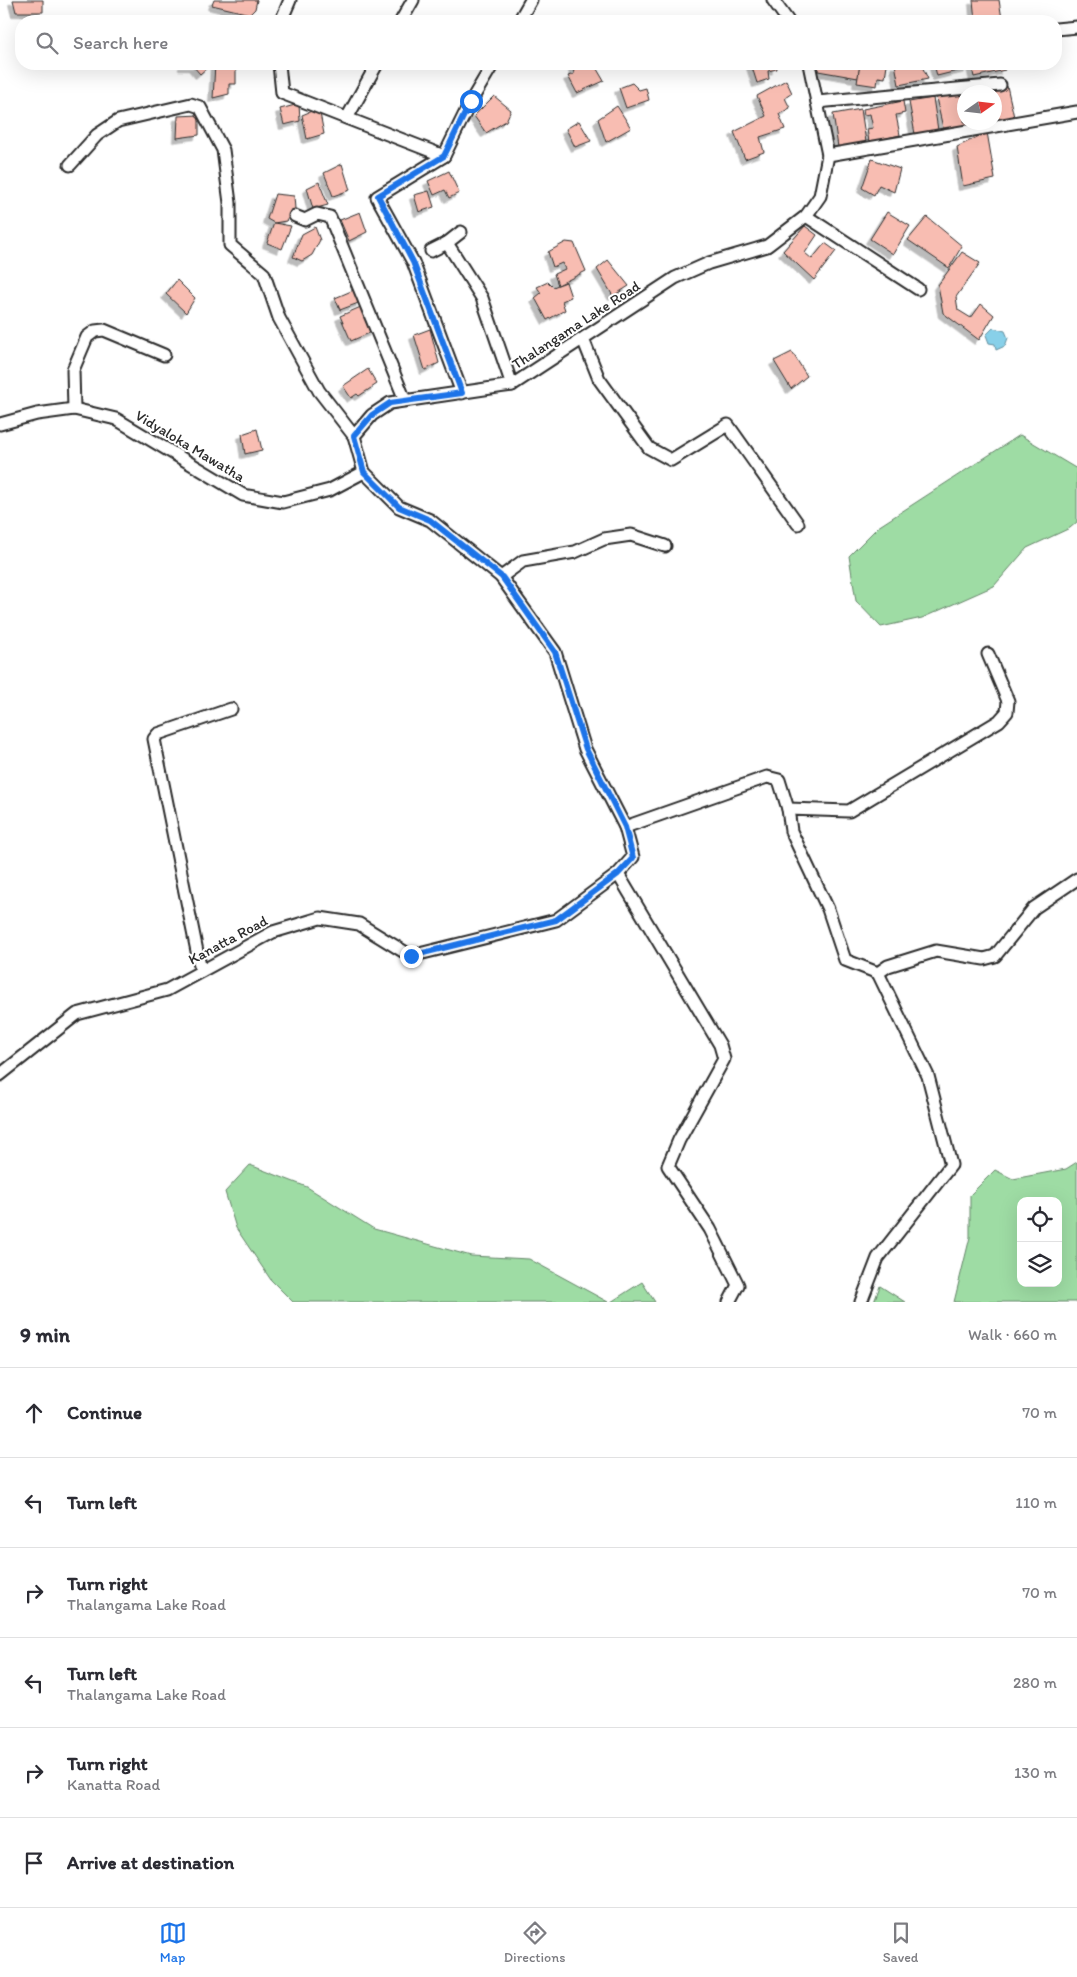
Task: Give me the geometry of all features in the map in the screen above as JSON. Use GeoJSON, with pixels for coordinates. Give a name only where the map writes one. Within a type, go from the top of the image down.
{"type":"FeatureCollection","features":[{"type":"Feature","properties":{"kind":"street"},"geometry":{"type":"LineString","coordinates":[[284,15],[290,0]]}},
{"type":"Feature","properties":{"kind":"street"},"geometry":{"type":"LineString","coordinates":[[404,15],[413,0]]}},
{"type":"Feature","properties":{"kind":"street"},"geometry":{"type":"LineString","coordinates":[[522,15],[531,0]]}},
{"type":"Feature","properties":{"kind":"street"},"geometry":{"type":"LineString","coordinates":[[773,0],[784,15]]}},
{"type":"Feature","properties":{"kind":"street"},"geometry":{"type":"LineString","coordinates":[[1062,28],[1077,27]]}},
{"type":"Feature","properties":{"kind":"street"},"geometry":{"type":"LineString","coordinates":[[280,70],[282,93],[444,156]]}},
{"type":"Feature","properties":{"kind":"street"},"geometry":{"type":"LineString","coordinates":[[347,118],[374,70]]}},
{"type":"Feature","properties":{"kind":"street"},"geometry":{"type":"LineString","coordinates":[[462,393],[413,262],[378,196],[444,156],[471,101],[489,70]]}},
{"type":"Feature","properties":{"kind":"street","name":"Thalangama Lake Road"},"geometry":{"type":"LineString","coordinates":[[354,436],[372,415],[390,403],[512,385],[675,278],[709,263],[767,246],[806,216],[820,196],[828,155],[810,70]]}},
{"type":"Feature","properties":{"kind":"street"},"geometry":{"type":"LineString","coordinates":[[817,102],[1000,84]]}},
{"type":"Feature","properties":{"kind":"street"},"geometry":{"type":"LineString","coordinates":[[70,165],[97,135],[118,121],[191,104],[200,108],[223,150],[230,203],[230,245],[264,274],[280,318],[319,391],[354,436],[364,472],[399,507],[430,520],[502,577],[555,652],[586,749],[625,827],[633,858],[618,874],[720,1045],[724,1059],[668,1166],[710,1229],[738,1285],[729,1302]]}},
{"type":"Feature","properties":{"kind":"street"},"geometry":{"type":"LineString","coordinates":[[828,155],[1077,112]]}},
{"type":"Feature","properties":{"kind":"street"},"geometry":{"type":"LineString","coordinates":[[295,216],[305,220],[317,214],[330,217],[405,400]]}},
{"type":"Feature","properties":{"kind":"street"},"geometry":{"type":"LineString","coordinates":[[806,216],[918,289]]}},
{"type":"Feature","properties":{"kind":"street"},"geometry":{"type":"LineString","coordinates":[[431,250],[447,243],[461,232]]}},
{"type":"Feature","properties":{"kind":"street"},"geometry":{"type":"LineString","coordinates":[[447,243],[482,298],[512,385]]}},
{"type":"Feature","properties":{"kind":"street"},"geometry":{"type":"LineString","coordinates":[[74,408],[72,370],[87,337],[95,331],[104,330],[164,355]]}},
{"type":"Feature","properties":{"kind":"street"},"geometry":{"type":"LineString","coordinates":[[583,339],[598,379],[649,448],[671,460],[728,425],[798,524]]}},
{"type":"Feature","properties":{"kind":"street","name":"Vidyaloka Mawatha"},"geometry":{"type":"LineString","coordinates":[[0,424],[37,414],[74,408],[116,419],[243,494],[283,502],[330,490],[364,472]]}},
{"type":"Feature","properties":{"kind":"street"},"geometry":{"type":"LineString","coordinates":[[502,577],[523,561],[575,552],[604,539],[631,535],[665,546]]}},
{"type":"Feature","properties":{"kind":"street"},"geometry":{"type":"LineString","coordinates":[[788,810],[849,811],[999,721],[1007,712],[1008,701],[988,654]]}},
{"type":"Feature","properties":{"kind":"street"},"geometry":{"type":"LineString","coordinates":[[201,972],[154,739],[158,734],[231,709]]}},
{"type":"Feature","properties":{"kind":"street"},"geometry":{"type":"LineString","coordinates":[[625,827],[766,777],[779,780],[788,810],[791,831],[828,909],[845,960],[878,973],[928,1076],[950,1165],[878,1258],[861,1302]]}},
{"type":"Feature","properties":{"kind":"street","name":"Kanatta Road"},"geometry":{"type":"LineString","coordinates":[[0,1075],[77,1014],[167,990],[273,932],[320,918],[359,924],[411,956],[556,920],[618,874]]}},
{"type":"Feature","properties":{"kind":"street"},"geometry":{"type":"LineString","coordinates":[[878,973],[888,966],[936,951],[984,959],[995,956],[1034,908],[1077,879]]}},
{"type":"Feature","properties":{"kind":"green space"},"geometry":{"type":"Polygon","coordinates":[[[1020,435],[1077,469],[1077,522],[1070,528],[1027,548],[994,586],[922,618],[881,627],[856,601],[849,556],[878,527],[1020,435]]]}},
{"type":"Feature","properties":{"kind":"green space"},"geometry":{"type":"Polygon","coordinates":[[[1077,1162],[1077,1302],[954,1302],[970,1237],[970,1195],[995,1170],[1013,1179],[1066,1169],[1077,1162]]]}},
{"type":"Feature","properties":{"kind":"green space"},"geometry":{"type":"Polygon","coordinates":[[[250,1165],[307,1187],[374,1229],[471,1256],[529,1259],[608,1302],[293,1302],[271,1280],[236,1228],[225,1192],[250,1165]]]}},
{"type":"Feature","properties":{"kind":"green space"},"geometry":{"type":"Polygon","coordinates":[[[642,1282],[655,1302],[611,1302],[642,1282]]]}},
{"type":"Feature","properties":{"kind":"green space"},"geometry":{"type":"Polygon","coordinates":[[[880,1286],[905,1302],[874,1302],[880,1286]]]}},
{"type":"Feature","properties":{"kind":"water"},"geometry":{"type":"Polygon","coordinates":[[[993,328],[1005,331],[1008,338],[1005,346],[996,350],[995,344],[989,343],[986,335],[993,328]]]}},
{"type":"Feature","properties":{"kind":"building"},"geometry":{"type":"Polygon","coordinates":[[[13,0],[43,0],[43,12],[16,12],[13,0]]]}},
{"type":"Feature","properties":{"kind":"building"},"geometry":{"type":"Polygon","coordinates":[[[214,0],[257,0],[255,9],[250,14],[212,5],[214,0]]]}},
{"type":"Feature","properties":{"kind":"building"},"geometry":{"type":"Polygon","coordinates":[[[973,0],[999,0],[1001,15],[974,15],[973,0]]]}},
{"type":"Feature","properties":{"kind":"building"},"geometry":{"type":"Polygon","coordinates":[[[196,70],[205,70],[200,74],[196,70]]]}},
{"type":"Feature","properties":{"kind":"building"},"geometry":{"type":"Polygon","coordinates":[[[215,70],[236,70],[236,84],[229,84],[229,94],[213,98],[215,70]]]}},
{"type":"Feature","properties":{"kind":"building"},"geometry":{"type":"Polygon","coordinates":[[[574,70],[598,70],[604,81],[577,93],[568,76],[574,74],[574,70]]]}},
{"type":"Feature","properties":{"kind":"building"},"geometry":{"type":"Polygon","coordinates":[[[753,70],[772,70],[768,71],[769,79],[757,83],[753,70]]]}},
{"type":"Feature","properties":{"kind":"building"},"geometry":{"type":"Polygon","coordinates":[[[818,70],[859,70],[858,78],[818,70]]]}},
{"type":"Feature","properties":{"kind":"building"},"geometry":{"type":"Polygon","coordinates":[[[859,70],[886,70],[885,78],[878,77],[877,86],[857,83],[859,70]]]}},
{"type":"Feature","properties":{"kind":"building"},"geometry":{"type":"Polygon","coordinates":[[[896,70],[924,70],[928,79],[899,85],[896,70]]]}},
{"type":"Feature","properties":{"kind":"building"},"geometry":{"type":"Polygon","coordinates":[[[936,70],[961,70],[937,76],[936,70]]]}},
{"type":"Feature","properties":{"kind":"building"},"geometry":{"type":"Polygon","coordinates":[[[972,70],[1005,70],[974,77],[972,70]]]}},
{"type":"Feature","properties":{"kind":"building"},"geometry":{"type":"Polygon","coordinates":[[[786,80],[792,93],[785,98],[790,108],[779,114],[785,129],[760,137],[764,152],[745,159],[734,132],[766,116],[757,96],[786,80]]]}},
{"type":"Feature","properties":{"kind":"building"},"geometry":{"type":"Polygon","coordinates":[[[632,83],[639,90],[646,88],[649,100],[626,108],[619,88],[632,83]]]}},
{"type":"Feature","properties":{"kind":"building"},"geometry":{"type":"Polygon","coordinates":[[[1007,86],[1014,117],[1002,120],[1002,87],[1007,86]]]}},
{"type":"Feature","properties":{"kind":"building"},"geometry":{"type":"Polygon","coordinates":[[[957,93],[957,129],[944,132],[936,98],[957,93]]]}},
{"type":"Feature","properties":{"kind":"building"},"geometry":{"type":"Polygon","coordinates":[[[494,96],[511,110],[506,121],[486,133],[474,116],[494,96]]]}},
{"type":"Feature","properties":{"kind":"building"},"geometry":{"type":"Polygon","coordinates":[[[933,98],[938,130],[915,134],[909,102],[933,98]]]}},
{"type":"Feature","properties":{"kind":"building"},"geometry":{"type":"Polygon","coordinates":[[[903,101],[905,113],[896,115],[900,135],[869,142],[867,129],[873,128],[870,114],[864,115],[863,109],[903,101]]]}},
{"type":"Feature","properties":{"kind":"building"},"geometry":{"type":"Polygon","coordinates":[[[299,104],[300,121],[284,125],[280,109],[299,104]]]}},
{"type":"Feature","properties":{"kind":"building"},"geometry":{"type":"Polygon","coordinates":[[[617,106],[631,128],[606,142],[598,119],[617,106]]]}},
{"type":"Feature","properties":{"kind":"building"},"geometry":{"type":"Polygon","coordinates":[[[319,108],[324,134],[307,139],[302,115],[319,108]]]}},
{"type":"Feature","properties":{"kind":"building"},"geometry":{"type":"Polygon","coordinates":[[[861,109],[866,142],[838,147],[833,114],[861,109]]]}},
{"type":"Feature","properties":{"kind":"building"},"geometry":{"type":"Polygon","coordinates":[[[199,115],[199,135],[177,138],[178,116],[199,115]]]}},
{"type":"Feature","properties":{"kind":"building"},"geometry":{"type":"Polygon","coordinates":[[[579,121],[591,141],[575,147],[566,129],[579,121]]]}},
{"type":"Feature","properties":{"kind":"building"},"geometry":{"type":"Polygon","coordinates":[[[987,132],[995,179],[963,186],[957,147],[987,132]]]}},
{"type":"Feature","properties":{"kind":"building"},"geometry":{"type":"Polygon","coordinates":[[[872,159],[900,169],[894,192],[879,185],[874,195],[862,188],[872,159]]]}},
{"type":"Feature","properties":{"kind":"building"},"geometry":{"type":"Polygon","coordinates":[[[342,164],[350,190],[333,196],[324,173],[342,164]]]}},
{"type":"Feature","properties":{"kind":"building"},"geometry":{"type":"Polygon","coordinates":[[[449,171],[459,193],[449,198],[445,190],[434,195],[428,181],[449,171]]]}},
{"type":"Feature","properties":{"kind":"building"},"geometry":{"type":"Polygon","coordinates":[[[319,182],[328,205],[313,209],[307,188],[319,182]]]}},
{"type":"Feature","properties":{"kind":"building"},"geometry":{"type":"Polygon","coordinates":[[[429,191],[434,207],[419,212],[414,195],[429,191]]]}},
{"type":"Feature","properties":{"kind":"building"},"geometry":{"type":"Polygon","coordinates":[[[275,194],[294,196],[295,209],[286,221],[274,223],[267,219],[275,194]]]}},
{"type":"Feature","properties":{"kind":"building"},"geometry":{"type":"Polygon","coordinates":[[[360,212],[367,232],[349,241],[340,220],[360,212]]]}},
{"type":"Feature","properties":{"kind":"building"},"geometry":{"type":"Polygon","coordinates":[[[887,212],[910,226],[893,254],[870,239],[887,212]]]}},
{"type":"Feature","properties":{"kind":"building"},"geometry":{"type":"Polygon","coordinates":[[[927,217],[962,246],[949,268],[908,240],[927,217]]]}},
{"type":"Feature","properties":{"kind":"building"},"geometry":{"type":"Polygon","coordinates":[[[274,223],[291,226],[282,249],[267,243],[274,223]]]}},
{"type":"Feature","properties":{"kind":"building"},"geometry":{"type":"Polygon","coordinates":[[[805,226],[817,235],[805,253],[812,259],[825,243],[836,251],[814,280],[783,251],[805,226]]]}},
{"type":"Feature","properties":{"kind":"building"},"geometry":{"type":"Polygon","coordinates":[[[315,227],[320,240],[312,255],[302,261],[293,257],[302,234],[315,227]]]}},
{"type":"Feature","properties":{"kind":"building"},"geometry":{"type":"Polygon","coordinates":[[[566,242],[574,243],[586,271],[558,285],[554,274],[565,269],[562,263],[553,267],[548,252],[566,242]]]}},
{"type":"Feature","properties":{"kind":"building"},"geometry":{"type":"Polygon","coordinates":[[[962,252],[980,263],[956,297],[958,310],[971,318],[981,304],[994,315],[979,340],[943,313],[938,285],[962,252]]]}},
{"type":"Feature","properties":{"kind":"building"},"geometry":{"type":"Polygon","coordinates":[[[608,260],[629,286],[613,296],[597,269],[608,260]]]}},
{"type":"Feature","properties":{"kind":"building"},"geometry":{"type":"Polygon","coordinates":[[[177,280],[195,298],[186,313],[166,294],[177,280]]]}},
{"type":"Feature","properties":{"kind":"building"},"geometry":{"type":"Polygon","coordinates":[[[548,282],[553,287],[566,282],[571,297],[562,301],[565,310],[547,320],[535,298],[541,293],[537,287],[548,282]]]}},
{"type":"Feature","properties":{"kind":"building"},"geometry":{"type":"Polygon","coordinates":[[[356,289],[361,302],[340,310],[335,298],[356,289]]]}},
{"type":"Feature","properties":{"kind":"building"},"geometry":{"type":"Polygon","coordinates":[[[363,306],[374,331],[351,341],[340,316],[363,306]]]}},
{"type":"Feature","properties":{"kind":"building"},"geometry":{"type":"Polygon","coordinates":[[[430,329],[439,363],[425,370],[414,335],[430,329]]]}},
{"type":"Feature","properties":{"kind":"building"},"geometry":{"type":"Polygon","coordinates":[[[792,352],[807,376],[791,389],[774,361],[792,352]]]}},
{"type":"Feature","properties":{"kind":"building"},"geometry":{"type":"Polygon","coordinates":[[[368,369],[377,384],[359,396],[357,394],[351,398],[343,386],[368,369]]]}},
{"type":"Feature","properties":{"kind":"building"},"geometry":{"type":"Polygon","coordinates":[[[257,429],[262,450],[245,454],[242,434],[257,429]]]}},
{"type":"Feature","properties":{"kind":"route"},"geometry":{"type":"LineString","coordinates":[[411,956],[556,920],[618,874],[633,858],[625,827],[586,749],[555,652],[502,577],[430,520],[399,507],[364,472],[354,436],[372,415],[390,403],[462,393],[413,262],[378,196],[444,156],[471,101]]}}]}
